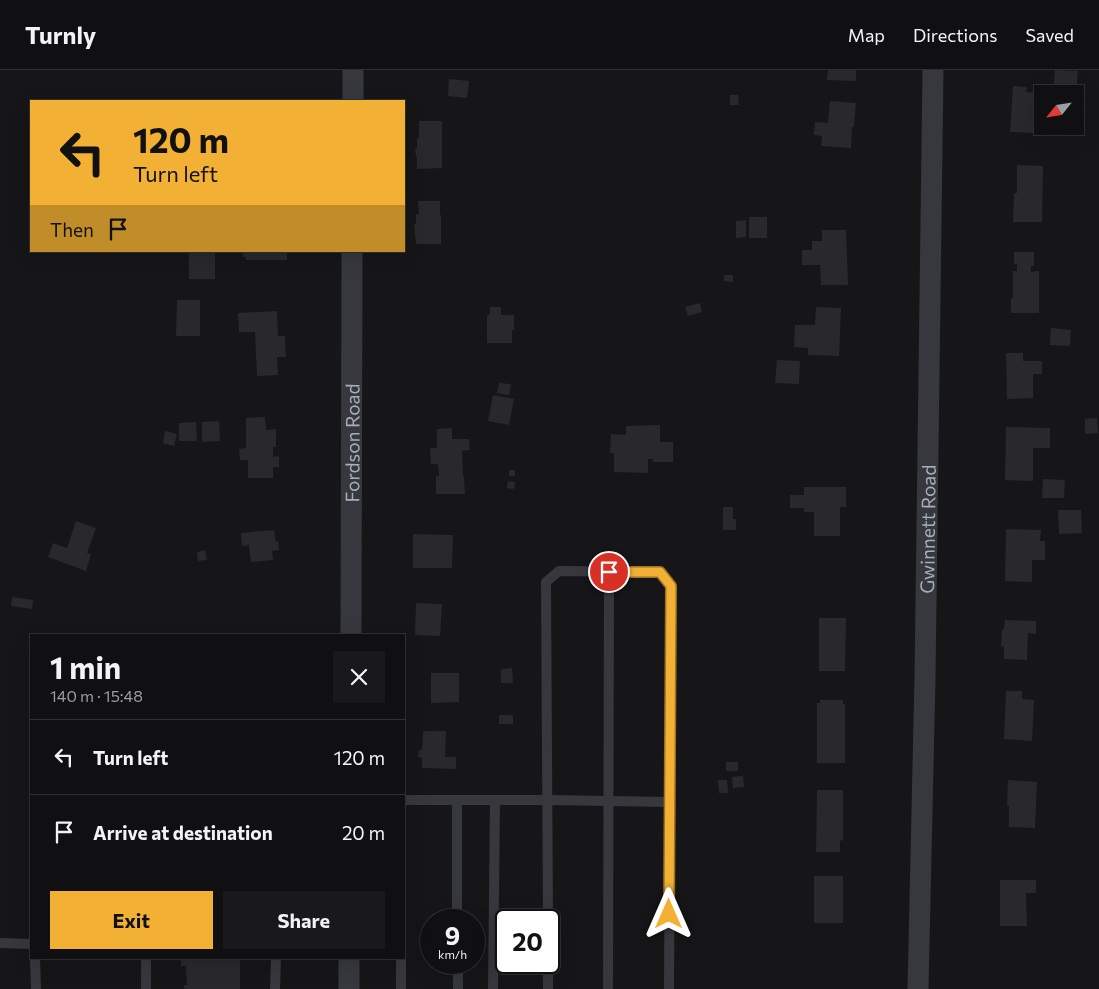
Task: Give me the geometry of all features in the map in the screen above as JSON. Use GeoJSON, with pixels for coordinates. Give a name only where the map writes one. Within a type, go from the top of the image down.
{"type":"FeatureCollection","features":[{"type":"Feature","properties":{"kind":"street"},"geometry":{"type":"LineString","coordinates":[[353,70],[353,100]]}},
{"type":"Feature","properties":{"kind":"street","name":"Gwinnett Road"},"geometry":{"type":"LineString","coordinates":[[918,989],[925,678],[933,70]]}},
{"type":"Feature","properties":{"kind":"street","name":"Fordson Road"},"geometry":{"type":"LineString","coordinates":[[350,634],[352,252]]}},
{"type":"Feature","properties":{"kind":"street"},"geometry":{"type":"LineString","coordinates":[[349,959],[349,989]]}},
{"type":"Feature","properties":{"kind":"lane"},"geometry":{"type":"LineString","coordinates":[[548,909],[546,582],[559,571],[660,572],[671,586],[669,989]]}},
{"type":"Feature","properties":{"kind":"lane"},"geometry":{"type":"LineString","coordinates":[[608,989],[609,572]]}},
{"type":"Feature","properties":{"kind":"lane"},"geometry":{"type":"LineString","coordinates":[[405,800],[670,802]]}},
{"type":"Feature","properties":{"kind":"lane"},"geometry":{"type":"LineString","coordinates":[[457,800],[458,909]]}},
{"type":"Feature","properties":{"kind":"lane"},"geometry":{"type":"LineString","coordinates":[[493,989],[495,800]]}},
{"type":"Feature","properties":{"kind":"lane"},"geometry":{"type":"LineString","coordinates":[[0,943],[30,944]]}},
{"type":"Feature","properties":{"kind":"lane"},"geometry":{"type":"LineString","coordinates":[[35,959],[36,989]]}},
{"type":"Feature","properties":{"kind":"lane"},"geometry":{"type":"LineString","coordinates":[[146,959],[146,989]]}},
{"type":"Feature","properties":{"kind":"lane"},"geometry":{"type":"LineString","coordinates":[[275,989],[276,959]]}},
{"type":"Feature","properties":{"kind":"lane"},"geometry":{"type":"LineString","coordinates":[[401,989],[402,959]]}},
{"type":"Feature","properties":{"kind":"lane"},"geometry":{"type":"LineString","coordinates":[[458,974],[458,989]]}},
{"type":"Feature","properties":{"kind":"lane"},"geometry":{"type":"LineString","coordinates":[[548,974],[548,989]]}},
{"type":"Feature","properties":{"kind":"building"},"geometry":{"type":"Polygon","coordinates":[[[828,70],[856,70],[856,81],[827,80],[828,70]]]}},
{"type":"Feature","properties":{"kind":"building"},"geometry":{"type":"Polygon","coordinates":[[[1055,70],[1078,71],[1077,85],[1054,85],[1055,70]]]}},
{"type":"Feature","properties":{"kind":"building"},"geometry":{"type":"Polygon","coordinates":[[[449,79],[469,81],[467,98],[448,96],[449,79]]]}},
{"type":"Feature","properties":{"kind":"building"},"geometry":{"type":"Polygon","coordinates":[[[1013,86],[1027,87],[1026,92],[1034,93],[1034,133],[1010,132],[1013,86]]]}},
{"type":"Feature","properties":{"kind":"building"},"geometry":{"type":"Polygon","coordinates":[[[730,95],[738,95],[739,105],[730,105],[730,95]]]}},
{"type":"Feature","properties":{"kind":"building"},"geometry":{"type":"Polygon","coordinates":[[[830,101],[856,103],[851,148],[821,146],[822,136],[814,135],[815,122],[828,123],[830,101]]]}},
{"type":"Feature","properties":{"kind":"building"},"geometry":{"type":"Polygon","coordinates":[[[419,121],[442,121],[442,168],[417,169],[415,148],[417,148],[417,138],[419,138],[419,121]]]}},
{"type":"Feature","properties":{"kind":"building"},"geometry":{"type":"Polygon","coordinates":[[[1017,165],[1043,166],[1042,222],[1013,222],[1014,193],[1017,193],[1017,165]]]}},
{"type":"Feature","properties":{"kind":"building"},"geometry":{"type":"Polygon","coordinates":[[[418,201],[440,201],[441,244],[416,244],[414,224],[416,224],[416,214],[419,214],[418,201]]]}},
{"type":"Feature","properties":{"kind":"building"},"geometry":{"type":"Polygon","coordinates":[[[749,217],[767,217],[767,238],[749,238],[749,217]]]}},
{"type":"Feature","properties":{"kind":"building"},"geometry":{"type":"Polygon","coordinates":[[[746,220],[746,237],[736,238],[736,221],[746,220]]]}},
{"type":"Feature","properties":{"kind":"building"},"geometry":{"type":"Polygon","coordinates":[[[822,230],[846,230],[848,285],[821,285],[820,265],[802,265],[802,250],[812,250],[812,241],[822,241],[822,230]]]}},
{"type":"Feature","properties":{"kind":"building"},"geometry":{"type":"Polygon","coordinates":[[[189,252],[215,252],[215,279],[189,279],[189,252]]]}},
{"type":"Feature","properties":{"kind":"building"},"geometry":{"type":"Polygon","coordinates":[[[242,252],[287,252],[287,260],[246,260],[246,257],[243,257],[242,252]]]}},
{"type":"Feature","properties":{"kind":"building"},"geometry":{"type":"Polygon","coordinates":[[[1014,252],[1034,252],[1034,266],[1031,266],[1031,272],[1039,271],[1039,313],[1011,313],[1013,271],[1017,271],[1017,264],[1014,264],[1014,252]]]}},
{"type":"Feature","properties":{"kind":"building"},"geometry":{"type":"Polygon","coordinates":[[[724,275],[733,275],[733,282],[724,281],[724,275]]]}},
{"type":"Feature","properties":{"kind":"building"},"geometry":{"type":"Polygon","coordinates":[[[177,300],[200,300],[200,336],[176,336],[177,300]]]}},
{"type":"Feature","properties":{"kind":"building"},"geometry":{"type":"Polygon","coordinates":[[[700,303],[702,312],[688,316],[685,307],[700,303]]]}},
{"type":"Feature","properties":{"kind":"building"},"geometry":{"type":"Polygon","coordinates":[[[490,307],[501,307],[501,315],[514,315],[512,343],[487,343],[487,315],[490,314],[490,307]]]}},
{"type":"Feature","properties":{"kind":"building"},"geometry":{"type":"Polygon","coordinates":[[[816,307],[841,308],[839,356],[808,355],[808,348],[794,347],[795,325],[815,325],[816,307]]]}},
{"type":"Feature","properties":{"kind":"building"},"geometry":{"type":"Polygon","coordinates":[[[277,311],[278,336],[285,336],[286,357],[277,357],[278,375],[257,376],[255,332],[239,332],[238,313],[277,311]]]}},
{"type":"Feature","properties":{"kind":"building"},"geometry":{"type":"Polygon","coordinates":[[[1051,328],[1071,330],[1070,346],[1050,345],[1051,328]]]}},
{"type":"Feature","properties":{"kind":"building"},"geometry":{"type":"Polygon","coordinates":[[[1006,353],[1023,353],[1023,361],[1042,361],[1042,374],[1033,374],[1033,398],[1007,399],[1006,353]]]}},
{"type":"Feature","properties":{"kind":"building"},"geometry":{"type":"Polygon","coordinates":[[[777,360],[800,361],[799,384],[775,383],[777,360]]]}},
{"type":"Feature","properties":{"kind":"building"},"geometry":{"type":"Polygon","coordinates":[[[499,383],[511,384],[509,395],[497,393],[499,383]]]}},
{"type":"Feature","properties":{"kind":"building"},"geometry":{"type":"Polygon","coordinates":[[[493,395],[514,399],[509,425],[488,421],[493,395]]]}},
{"type":"Feature","properties":{"kind":"building"},"geometry":{"type":"Polygon","coordinates":[[[265,417],[266,430],[276,429],[276,447],[273,447],[273,457],[279,456],[279,467],[273,467],[273,478],[248,478],[248,460],[240,460],[239,449],[246,448],[246,418],[265,417]]]}},
{"type":"Feature","properties":{"kind":"building"},"geometry":{"type":"Polygon","coordinates":[[[1097,418],[1098,433],[1085,434],[1085,419],[1097,418]]]}},
{"type":"Feature","properties":{"kind":"building"},"geometry":{"type":"Polygon","coordinates":[[[219,421],[220,441],[202,442],[202,422],[219,421]]]}},
{"type":"Feature","properties":{"kind":"building"},"geometry":{"type":"Polygon","coordinates":[[[196,422],[197,441],[179,441],[179,423],[196,422]]]}},
{"type":"Feature","properties":{"kind":"building"},"geometry":{"type":"Polygon","coordinates":[[[660,425],[660,442],[673,442],[673,462],[653,462],[653,459],[648,459],[648,473],[614,472],[614,453],[610,453],[611,434],[626,435],[626,426],[660,425]]]}},
{"type":"Feature","properties":{"kind":"building"},"geometry":{"type":"Polygon","coordinates":[[[1006,427],[1050,428],[1050,448],[1033,448],[1033,481],[1005,480],[1006,427]]]}},
{"type":"Feature","properties":{"kind":"building"},"geometry":{"type":"Polygon","coordinates":[[[452,428],[452,439],[469,439],[470,450],[462,451],[465,494],[436,494],[436,476],[439,476],[438,464],[431,464],[430,448],[437,448],[437,429],[452,428]]]}},
{"type":"Feature","properties":{"kind":"building"},"geometry":{"type":"Polygon","coordinates":[[[165,431],[177,434],[174,446],[163,443],[165,431]]]}},
{"type":"Feature","properties":{"kind":"building"},"geometry":{"type":"Polygon","coordinates":[[[509,470],[515,470],[515,476],[509,476],[509,470]]]}},
{"type":"Feature","properties":{"kind":"building"},"geometry":{"type":"Polygon","coordinates":[[[1043,479],[1065,480],[1064,498],[1042,498],[1043,479]]]}},
{"type":"Feature","properties":{"kind":"building"},"geometry":{"type":"Polygon","coordinates":[[[508,481],[515,482],[514,489],[507,488],[508,481]]]}},
{"type":"Feature","properties":{"kind":"building"},"geometry":{"type":"Polygon","coordinates":[[[804,487],[846,487],[846,507],[840,507],[840,536],[814,536],[814,512],[804,512],[804,508],[790,508],[790,495],[804,495],[804,487]]]}},
{"type":"Feature","properties":{"kind":"building"},"geometry":{"type":"Polygon","coordinates":[[[723,507],[733,507],[733,519],[736,519],[736,530],[723,530],[723,507]]]}},
{"type":"Feature","properties":{"kind":"building"},"geometry":{"type":"Polygon","coordinates":[[[1058,510],[1081,510],[1082,533],[1059,534],[1058,510]]]}},
{"type":"Feature","properties":{"kind":"building"},"geometry":{"type":"Polygon","coordinates":[[[76,521],[96,528],[87,553],[91,554],[86,571],[48,557],[53,543],[67,548],[76,521]]]}},
{"type":"Feature","properties":{"kind":"building"},"geometry":{"type":"Polygon","coordinates":[[[1006,529],[1041,530],[1040,541],[1045,541],[1045,560],[1032,560],[1032,582],[1005,581],[1006,529]]]}},
{"type":"Feature","properties":{"kind":"building"},"geometry":{"type":"Polygon","coordinates":[[[274,530],[279,550],[272,551],[273,560],[251,562],[249,545],[242,546],[241,533],[274,530]]]}},
{"type":"Feature","properties":{"kind":"building"},"geometry":{"type":"Polygon","coordinates":[[[413,534],[453,535],[452,568],[413,568],[413,534]]]}},
{"type":"Feature","properties":{"kind":"building"},"geometry":{"type":"Polygon","coordinates":[[[205,550],[207,560],[198,561],[197,552],[205,550]]]}},
{"type":"Feature","properties":{"kind":"building"},"geometry":{"type":"Polygon","coordinates":[[[12,597],[33,600],[32,609],[11,606],[12,597]]]}},
{"type":"Feature","properties":{"kind":"building"},"geometry":{"type":"Polygon","coordinates":[[[416,603],[442,604],[440,636],[415,635],[416,603]]]}},
{"type":"Feature","properties":{"kind":"building"},"geometry":{"type":"Polygon","coordinates":[[[819,618],[846,618],[845,671],[819,671],[819,618]]]}},
{"type":"Feature","properties":{"kind":"building"},"geometry":{"type":"Polygon","coordinates":[[[1005,620],[1036,621],[1036,634],[1028,633],[1027,660],[1004,659],[1004,647],[1001,647],[1002,629],[1004,629],[1005,620]]]}},
{"type":"Feature","properties":{"kind":"building"},"geometry":{"type":"Polygon","coordinates":[[[512,668],[513,683],[501,683],[501,669],[512,668]]]}},
{"type":"Feature","properties":{"kind":"building"},"geometry":{"type":"Polygon","coordinates":[[[431,673],[459,673],[459,702],[431,703],[431,673]]]}},
{"type":"Feature","properties":{"kind":"building"},"geometry":{"type":"Polygon","coordinates":[[[1006,691],[1022,691],[1022,699],[1034,700],[1032,741],[1004,739],[1006,691]]]}},
{"type":"Feature","properties":{"kind":"building"},"geometry":{"type":"Polygon","coordinates":[[[820,700],[843,700],[843,704],[845,704],[845,763],[817,763],[817,703],[820,703],[820,700]]]}},
{"type":"Feature","properties":{"kind":"building"},"geometry":{"type":"Polygon","coordinates":[[[499,715],[513,715],[513,724],[499,724],[499,715]]]}},
{"type":"Feature","properties":{"kind":"building"},"geometry":{"type":"Polygon","coordinates":[[[423,731],[446,731],[445,757],[456,757],[456,769],[422,768],[422,758],[418,757],[419,750],[422,750],[423,731]]]}},
{"type":"Feature","properties":{"kind":"building"},"geometry":{"type":"Polygon","coordinates":[[[726,762],[738,762],[738,771],[726,771],[726,762]]]}},
{"type":"Feature","properties":{"kind":"building"},"geometry":{"type":"Polygon","coordinates":[[[743,776],[744,787],[733,788],[732,777],[743,776]]]}},
{"type":"Feature","properties":{"kind":"building"},"geometry":{"type":"Polygon","coordinates":[[[718,780],[727,780],[728,793],[719,793],[718,780]]]}},
{"type":"Feature","properties":{"kind":"building"},"geometry":{"type":"Polygon","coordinates":[[[1008,780],[1037,782],[1035,828],[1009,827],[1009,806],[1007,806],[1008,780]]]}},
{"type":"Feature","properties":{"kind":"building"},"geometry":{"type":"Polygon","coordinates":[[[817,790],[843,790],[843,840],[840,841],[840,852],[816,852],[817,790]]]}},
{"type":"Feature","properties":{"kind":"building"},"geometry":{"type":"Polygon","coordinates":[[[814,876],[843,876],[843,923],[814,923],[814,876]]]}},
{"type":"Feature","properties":{"kind":"building"},"geometry":{"type":"Polygon","coordinates":[[[1000,880],[1036,880],[1036,893],[1026,893],[1027,926],[1000,926],[1000,880]]]}},
{"type":"Feature","properties":{"kind":"building"},"geometry":{"type":"Polygon","coordinates":[[[181,959],[240,959],[240,989],[184,989],[184,985],[187,985],[186,966],[181,966],[181,959]]]}},
{"type":"Feature","properties":{"kind":"route"},"geometry":{"type":"LineString","coordinates":[[609,572],[660,572],[671,586],[669,914]]}}]}
